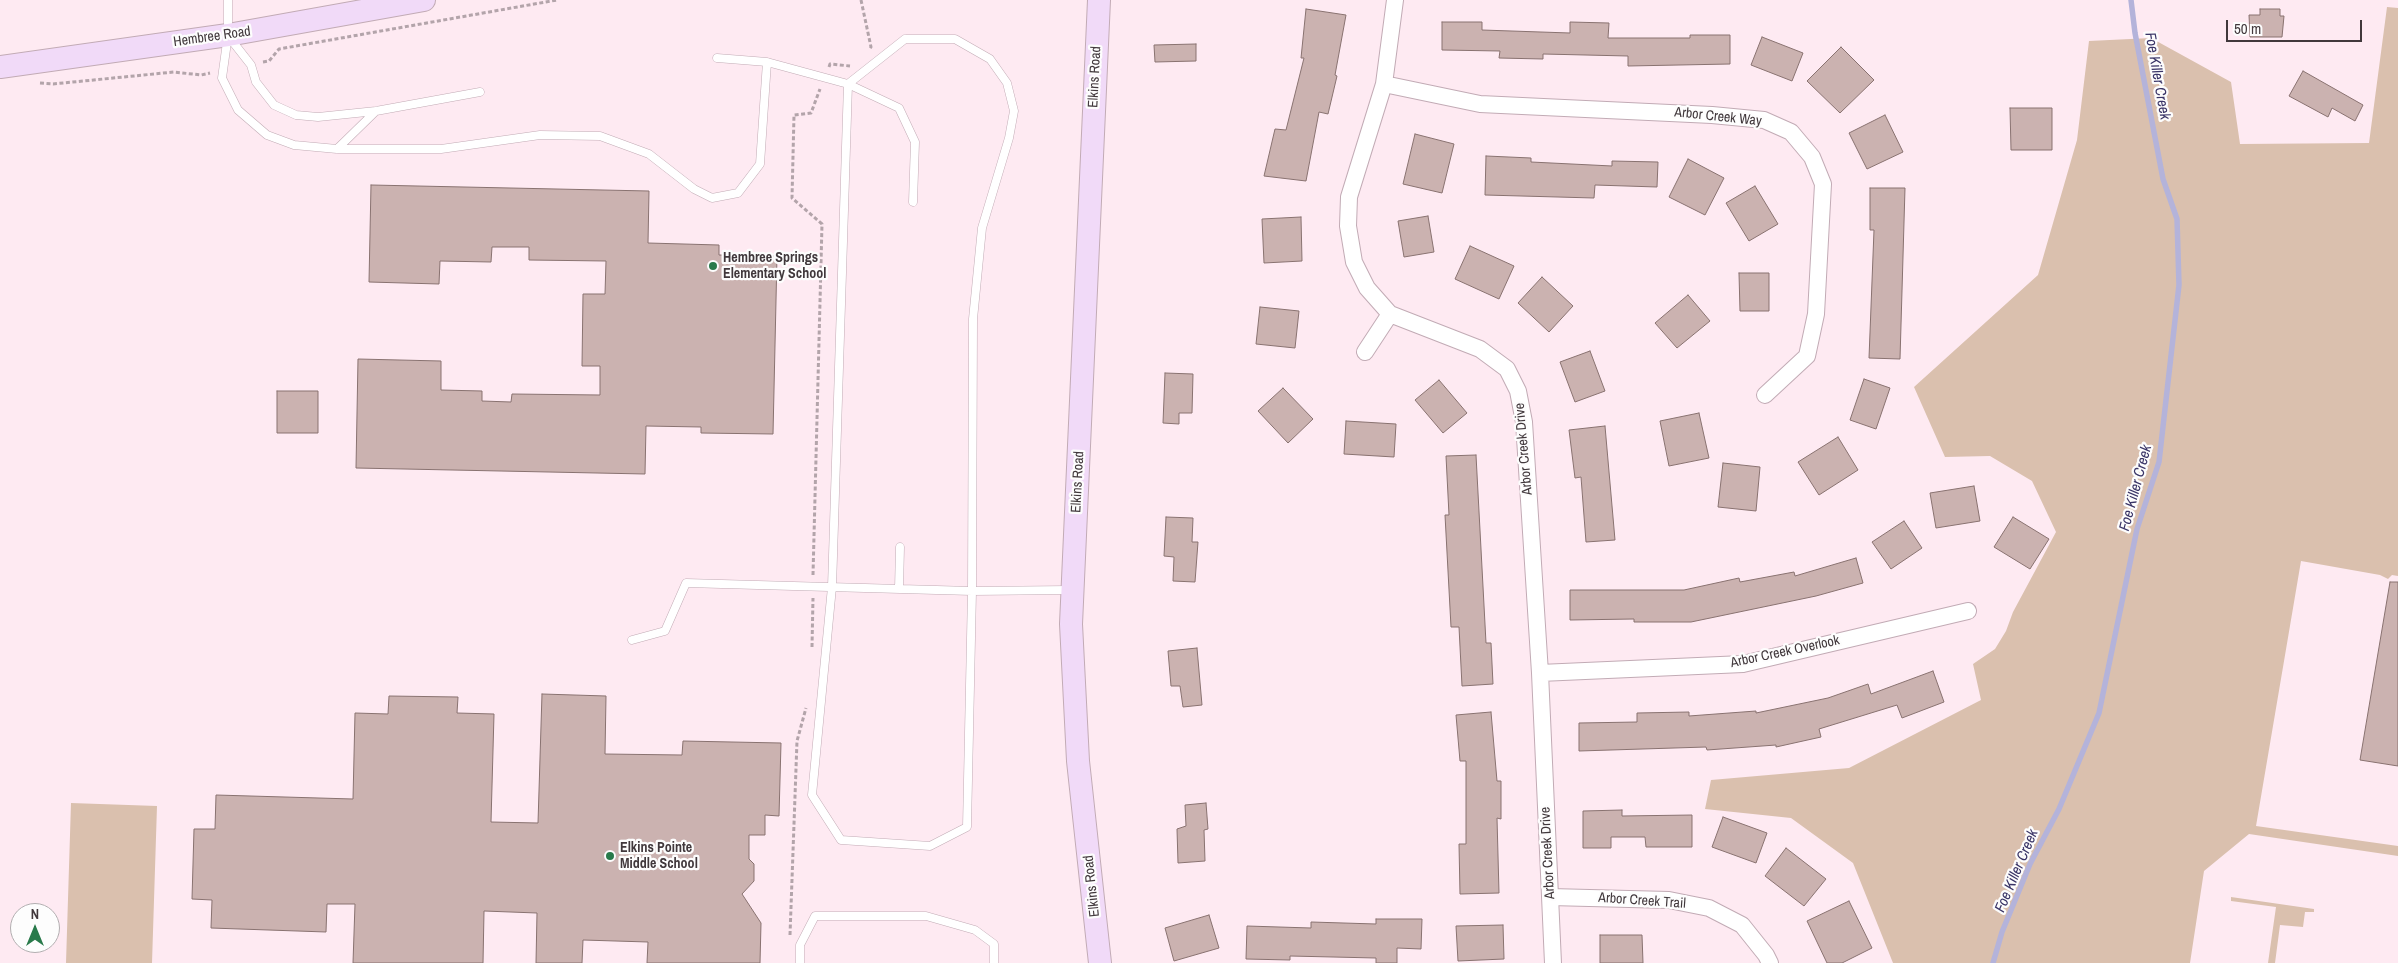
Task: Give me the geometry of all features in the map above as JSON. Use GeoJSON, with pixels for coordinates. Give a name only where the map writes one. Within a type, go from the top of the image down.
{"type":"FeatureCollection","features":[{"type":"Feature","properties":{"kind":"street","name":"Hembree Road"},"geometry":{"type":"LineString","coordinates":[[0,68],[228,36],[424,0]]}},
{"type":"Feature","properties":{"kind":"street","name":"Elkins Road"},"geometry":{"type":"LineString","coordinates":[[1099,0],[1071,624],[1078,761],[1100,963]]}},
{"type":"Feature","properties":{"kind":"street","name":"Arbor Creek Drive"},"geometry":{"type":"LineString","coordinates":[[1395,0],[1384,84],[1349,197],[1348,226],[1354,262],[1367,288],[1390,314],[1480,350],[1507,369],[1518,391],[1524,422],[1540,674],[1553,963]]}},
{"type":"Feature","properties":{"kind":"street","name":"Arbor Creek Way"},"geometry":{"type":"LineString","coordinates":[[1384,84],[1480,104],[1712,115],[1764,120],[1791,132],[1812,157],[1823,184],[1816,314],[1806,356],[1765,395]]}},
{"type":"Feature","properties":{"kind":"street"},"geometry":{"type":"LineString","coordinates":[[1365,352],[1390,314]]}},
{"type":"Feature","properties":{"kind":"street","name":"Arbor Creek Overlook"},"geometry":{"type":"LineString","coordinates":[[1540,674],[1743,664],[1968,611]]}},
{"type":"Feature","properties":{"kind":"street","name":"Arbor Creek Trail"},"geometry":{"type":"LineString","coordinates":[[1550,897],[1669,900],[1709,908],[1742,925],[1766,954],[1770,963]]}},
{"type":"Feature","properties":{"kind":"lane"},"geometry":{"type":"LineString","coordinates":[[228,0],[228,36],[222,78],[238,110],[267,135],[294,145],[337,149],[441,149],[540,135],[600,136],[648,154],[694,189],[712,198],[738,193],[760,164],[768,62]]}},
{"type":"Feature","properties":{"kind":"lane"},"geometry":{"type":"LineString","coordinates":[[228,36],[251,65],[256,82],[274,105],[296,115],[318,117],[376,111],[480,92]]}},
{"type":"Feature","properties":{"kind":"lane"},"geometry":{"type":"LineString","coordinates":[[955,38],[990,59],[1007,83],[1014,111],[1009,138],[982,228],[973,319],[972,591],[967,827],[930,846],[841,840],[812,795],[832,587],[848,84],[905,39],[955,38]]}},
{"type":"Feature","properties":{"kind":"lane"},"geometry":{"type":"LineString","coordinates":[[717,58],[768,62],[848,84],[899,108],[915,142],[913,202]]}},
{"type":"Feature","properties":{"kind":"lane"},"geometry":{"type":"LineString","coordinates":[[337,149],[376,111]]}},
{"type":"Feature","properties":{"kind":"lane"},"geometry":{"type":"LineString","coordinates":[[899,589],[900,547]]}},
{"type":"Feature","properties":{"kind":"lane"},"geometry":{"type":"LineString","coordinates":[[632,640],[665,632],[686,583],[972,591],[1073,590]]}},
{"type":"Feature","properties":{"kind":"lane"},"geometry":{"type":"LineString","coordinates":[[800,963],[800,944],[815,916],[926,916],[975,930],[994,944],[994,963]]}},
{"type":"Feature","properties":{"kind":"path"},"geometry":{"type":"LineString","coordinates":[[251,65],[269,61],[278,49],[557,0]]}},
{"type":"Feature","properties":{"kind":"path"},"geometry":{"type":"LineString","coordinates":[[861,0],[871,47],[865,54]]}},
{"type":"Feature","properties":{"kind":"path"},"geometry":{"type":"LineString","coordinates":[[812,652],[822,224],[792,198],[794,115],[811,113],[830,64],[854,67]]}},
{"type":"Feature","properties":{"kind":"path"},"geometry":{"type":"LineString","coordinates":[[37,83],[53,84],[174,72],[201,75],[222,70]]}},
{"type":"Feature","properties":{"kind":"path"},"geometry":{"type":"LineString","coordinates":[[789,944],[797,741],[806,707]]}},
{"type":"Feature","properties":{"kind":"shaded area"},"geometry":{"type":"Polygon","coordinates":[[[2387,7],[2398,8],[2398,576],[2392,575],[2388,579],[2380,575],[2301,561],[2256,826],[2398,846],[2398,856],[2249,834],[2204,871],[2190,963],[1893,963],[1853,863],[1791,818],[1705,809],[1711,780],[1849,768],[1981,700],[1973,664],[1995,649],[2056,532],[2032,481],[1990,456],[1945,457],[1914,387],[2038,275],[2077,140],[2089,41],[2151,38],[2231,82],[2240,144],[2369,143],[2387,7]]]}},
{"type":"Feature","properties":{"kind":"shaded area"},"geometry":{"type":"Polygon","coordinates":[[[71,803],[157,806],[152,963],[66,963],[71,803]]]}},
{"type":"Feature","properties":{"kind":"shaded area"},"geometry":{"type":"Polygon","coordinates":[[[2231,897],[2314,909],[2314,912],[2305,912],[2303,927],[2280,925],[2275,963],[2268,963],[2276,907],[2231,901],[2231,897]]]}},
{"type":"Feature","properties":{"kind":"building"},"geometry":{"type":"Polygon","coordinates":[[[1306,9],[1346,15],[1335,75],[1337,76],[1328,114],[1319,112],[1306,181],[1264,176],[1275,129],[1286,130],[1304,58],[1301,58],[1306,9]]]}},
{"type":"Feature","properties":{"kind":"building"},"geometry":{"type":"Polygon","coordinates":[[[2260,9],[2280,9],[2280,16],[2284,16],[2282,37],[2250,37],[2249,15],[2260,15],[2260,9]]]}},
{"type":"Feature","properties":{"kind":"building"},"geometry":{"type":"Polygon","coordinates":[[[1442,22],[1482,22],[1482,30],[1570,33],[1570,22],[1609,23],[1608,38],[1690,38],[1690,35],[1730,35],[1730,64],[1628,66],[1628,56],[1543,54],[1543,59],[1499,58],[1500,51],[1442,50],[1442,22]]]}},
{"type":"Feature","properties":{"kind":"building"},"geometry":{"type":"Polygon","coordinates":[[[1762,37],[1803,53],[1792,81],[1751,65],[1762,37]]]}},
{"type":"Feature","properties":{"kind":"building"},"geometry":{"type":"Polygon","coordinates":[[[1196,44],[1196,61],[1155,62],[1154,45],[1196,44]]]}},
{"type":"Feature","properties":{"kind":"building"},"geometry":{"type":"Polygon","coordinates":[[[1841,47],[1874,80],[1840,113],[1807,81],[1841,47]]]}},
{"type":"Feature","properties":{"kind":"building"},"geometry":{"type":"Polygon","coordinates":[[[2303,71],[2363,105],[2355,121],[2332,108],[2328,117],[2289,96],[2303,71]]]}},
{"type":"Feature","properties":{"kind":"building"},"geometry":{"type":"Polygon","coordinates":[[[2010,108],[2052,108],[2052,150],[2011,150],[2010,108]]]}},
{"type":"Feature","properties":{"kind":"building"},"geometry":{"type":"Polygon","coordinates":[[[1885,115],[1903,152],[1867,169],[1849,133],[1885,115]]]}},
{"type":"Feature","properties":{"kind":"building"},"geometry":{"type":"Polygon","coordinates":[[[1415,134],[1454,144],[1442,193],[1403,184],[1415,134]]]}},
{"type":"Feature","properties":{"kind":"building"},"geometry":{"type":"Polygon","coordinates":[[[1486,156],[1531,158],[1531,162],[1612,166],[1612,161],[1658,162],[1657,187],[1595,185],[1594,198],[1485,195],[1486,156]]]}},
{"type":"Feature","properties":{"kind":"building"},"geometry":{"type":"Polygon","coordinates":[[[1688,159],[1724,178],[1705,215],[1669,197],[1688,159]]]}},
{"type":"Feature","properties":{"kind":"building"},"geometry":{"type":"Polygon","coordinates":[[[371,185],[649,191],[648,243],[719,245],[719,255],[777,256],[773,434],[701,433],[701,427],[646,426],[645,474],[356,468],[358,359],[441,361],[441,390],[482,391],[482,401],[511,402],[512,394],[600,395],[600,366],[582,366],[583,294],[605,294],[606,261],[529,260],[529,247],[492,247],[491,262],[440,261],[439,284],[369,282],[371,185]]]}},
{"type":"Feature","properties":{"kind":"building"},"geometry":{"type":"Polygon","coordinates":[[[1755,186],[1778,224],[1749,241],[1726,203],[1755,186]]]}},
{"type":"Feature","properties":{"kind":"building"},"geometry":{"type":"Polygon","coordinates":[[[1870,188],[1905,188],[1900,359],[1869,358],[1874,230],[1870,230],[1870,188]]]}},
{"type":"Feature","properties":{"kind":"building"},"geometry":{"type":"Polygon","coordinates":[[[1428,216],[1434,252],[1404,257],[1398,221],[1428,216]]]}},
{"type":"Feature","properties":{"kind":"building"},"geometry":{"type":"Polygon","coordinates":[[[1301,217],[1302,261],[1264,263],[1262,219],[1301,217]]]}},
{"type":"Feature","properties":{"kind":"building"},"geometry":{"type":"Polygon","coordinates":[[[1470,246],[1514,266],[1499,299],[1455,279],[1470,246]]]}},
{"type":"Feature","properties":{"kind":"building"},"geometry":{"type":"Polygon","coordinates":[[[1739,273],[1769,273],[1769,311],[1740,311],[1739,273]]]}},
{"type":"Feature","properties":{"kind":"building"},"geometry":{"type":"Polygon","coordinates":[[[1542,277],[1573,306],[1549,332],[1518,303],[1542,277]]]}},
{"type":"Feature","properties":{"kind":"building"},"geometry":{"type":"Polygon","coordinates":[[[1688,295],[1710,321],[1677,348],[1655,323],[1688,295]]]}},
{"type":"Feature","properties":{"kind":"building"},"geometry":{"type":"Polygon","coordinates":[[[1260,307],[1299,311],[1295,348],[1256,344],[1260,307]]]}},
{"type":"Feature","properties":{"kind":"building"},"geometry":{"type":"Polygon","coordinates":[[[1590,351],[1605,391],[1575,402],[1560,362],[1590,351]]]}},
{"type":"Feature","properties":{"kind":"building"},"geometry":{"type":"Polygon","coordinates":[[[1165,373],[1193,374],[1192,413],[1179,413],[1179,424],[1163,423],[1165,373]]]}},
{"type":"Feature","properties":{"kind":"building"},"geometry":{"type":"Polygon","coordinates":[[[1864,379],[1890,388],[1876,429],[1850,420],[1864,379]]]}},
{"type":"Feature","properties":{"kind":"building"},"geometry":{"type":"Polygon","coordinates":[[[1439,380],[1467,413],[1443,433],[1415,400],[1439,380]]]}},
{"type":"Feature","properties":{"kind":"building"},"geometry":{"type":"Polygon","coordinates":[[[1283,388],[1313,419],[1288,443],[1258,411],[1283,388]]]}},
{"type":"Feature","properties":{"kind":"building"},"geometry":{"type":"Polygon","coordinates":[[[277,391],[318,391],[318,433],[277,433],[277,391]]]}},
{"type":"Feature","properties":{"kind":"building"},"geometry":{"type":"Polygon","coordinates":[[[1699,413],[1709,458],[1669,466],[1660,421],[1699,413]]]}},
{"type":"Feature","properties":{"kind":"building"},"geometry":{"type":"Polygon","coordinates":[[[1346,421],[1396,424],[1394,457],[1344,454],[1346,421]]]}},
{"type":"Feature","properties":{"kind":"building"},"geometry":{"type":"Polygon","coordinates":[[[1605,426],[1615,540],[1586,542],[1581,477],[1575,478],[1569,430],[1605,426]]]}},
{"type":"Feature","properties":{"kind":"building"},"geometry":{"type":"Polygon","coordinates":[[[1838,437],[1858,470],[1819,495],[1798,462],[1838,437]]]}},
{"type":"Feature","properties":{"kind":"building"},"geometry":{"type":"Polygon","coordinates":[[[1476,455],[1486,643],[1491,643],[1493,684],[1462,686],[1459,627],[1451,627],[1445,515],[1449,515],[1446,456],[1476,455]]]}},
{"type":"Feature","properties":{"kind":"building"},"geometry":{"type":"Polygon","coordinates":[[[1723,463],[1760,467],[1756,511],[1718,507],[1723,463]]]}},
{"type":"Feature","properties":{"kind":"building"},"geometry":{"type":"Polygon","coordinates":[[[1974,486],[1980,521],[1936,528],[1930,493],[1974,486]]]}},
{"type":"Feature","properties":{"kind":"building"},"geometry":{"type":"Polygon","coordinates":[[[1166,517],[1193,518],[1192,542],[1198,542],[1195,582],[1173,581],[1174,557],[1164,556],[1166,517]]]}},
{"type":"Feature","properties":{"kind":"building"},"geometry":{"type":"Polygon","coordinates":[[[2013,517],[2049,539],[2030,569],[1994,547],[2013,517]]]}},
{"type":"Feature","properties":{"kind":"building"},"geometry":{"type":"Polygon","coordinates":[[[1904,521],[1922,548],[1891,569],[1872,542],[1904,521]]]}},
{"type":"Feature","properties":{"kind":"building"},"geometry":{"type":"Polygon","coordinates":[[[1856,558],[1863,583],[1816,596],[1691,622],[1634,622],[1634,619],[1570,620],[1570,590],[1684,590],[1739,578],[1740,582],[1794,572],[1795,576],[1856,558]]]}},
{"type":"Feature","properties":{"kind":"building"},"geometry":{"type":"Polygon","coordinates":[[[2390,582],[2398,582],[2398,766],[2360,760],[2390,582]]]}},
{"type":"Feature","properties":{"kind":"building"},"geometry":{"type":"Polygon","coordinates":[[[1197,648],[1202,705],[1183,707],[1180,686],[1171,686],[1168,651],[1197,648]]]}},
{"type":"Feature","properties":{"kind":"building"},"geometry":{"type":"Polygon","coordinates":[[[1933,671],[1944,702],[1902,718],[1897,705],[1819,729],[1821,737],[1776,747],[1776,745],[1707,750],[1706,747],[1579,751],[1579,723],[1637,722],[1637,713],[1689,712],[1689,716],[1756,711],[1756,713],[1828,698],[1868,684],[1871,694],[1933,671]]]}},
{"type":"Feature","properties":{"kind":"building"},"geometry":{"type":"Polygon","coordinates":[[[542,694],[606,696],[605,754],[682,755],[683,741],[781,743],[779,816],[765,815],[765,835],[749,835],[749,859],[754,864],[754,881],[742,894],[761,923],[760,963],[647,963],[648,942],[583,940],[582,963],[536,963],[537,913],[484,911],[483,963],[353,963],[355,904],[327,904],[326,932],[211,928],[212,900],[192,899],[194,829],[215,829],[216,795],[353,799],[355,713],[388,714],[389,696],[458,697],[457,713],[494,714],[491,822],[538,823],[542,694]]]}},
{"type":"Feature","properties":{"kind":"building"},"geometry":{"type":"Polygon","coordinates":[[[1491,712],[1497,781],[1501,781],[1501,819],[1497,818],[1499,893],[1460,894],[1459,844],[1466,844],[1466,761],[1460,761],[1456,715],[1491,712]]]}},
{"type":"Feature","properties":{"kind":"building"},"geometry":{"type":"Polygon","coordinates":[[[1206,803],[1208,829],[1204,830],[1205,861],[1178,863],[1177,829],[1186,826],[1185,805],[1206,803]]]}},
{"type":"Feature","properties":{"kind":"building"},"geometry":{"type":"Polygon","coordinates":[[[1622,810],[1622,816],[1692,815],[1692,847],[1646,847],[1645,837],[1611,837],[1611,848],[1583,848],[1583,811],[1622,810]]]}},
{"type":"Feature","properties":{"kind":"building"},"geometry":{"type":"Polygon","coordinates":[[[1723,817],[1767,833],[1756,863],[1712,847],[1723,817]]]}},
{"type":"Feature","properties":{"kind":"building"},"geometry":{"type":"Polygon","coordinates":[[[1786,848],[1826,879],[1804,906],[1765,876],[1786,848]]]}},
{"type":"Feature","properties":{"kind":"building"},"geometry":{"type":"Polygon","coordinates":[[[1849,901],[1872,948],[1842,963],[1827,963],[1807,921],[1849,901]]]}},
{"type":"Feature","properties":{"kind":"building"},"geometry":{"type":"Polygon","coordinates":[[[1209,915],[1219,948],[1174,961],[1165,928],[1209,915]]]}},
{"type":"Feature","properties":{"kind":"building"},"geometry":{"type":"Polygon","coordinates":[[[1376,919],[1422,919],[1421,949],[1397,948],[1397,963],[1376,963],[1376,958],[1290,956],[1290,960],[1246,959],[1247,926],[1311,928],[1311,922],[1376,924],[1376,919]]]}},
{"type":"Feature","properties":{"kind":"building"},"geometry":{"type":"Polygon","coordinates":[[[1503,925],[1504,959],[1458,961],[1456,926],[1503,925]]]}},
{"type":"Feature","properties":{"kind":"building"},"geometry":{"type":"Polygon","coordinates":[[[1600,935],[1642,935],[1643,963],[1600,963],[1600,935]]]}},
{"type":"Feature","properties":{"kind":"waterway","name":"Foe Killer Creek"},"geometry":{"type":"LineString","coordinates":[[1993,963],[2002,932],[2030,864],[2059,809],[2099,713],[2137,529],[2159,462],[2179,285],[2177,219],[2163,179],[2135,33],[2131,0]]}},
{"type":"Feature","properties":{"kind":"place","name":"Hembree Springs Elementary School"},"geometry":{"type":"Point","coordinates":[713,266]}},
{"type":"Feature","properties":{"kind":"place","name":"Elkins Pointe Middle School"},"geometry":{"type":"Point","coordinates":[610,856]}}]}
